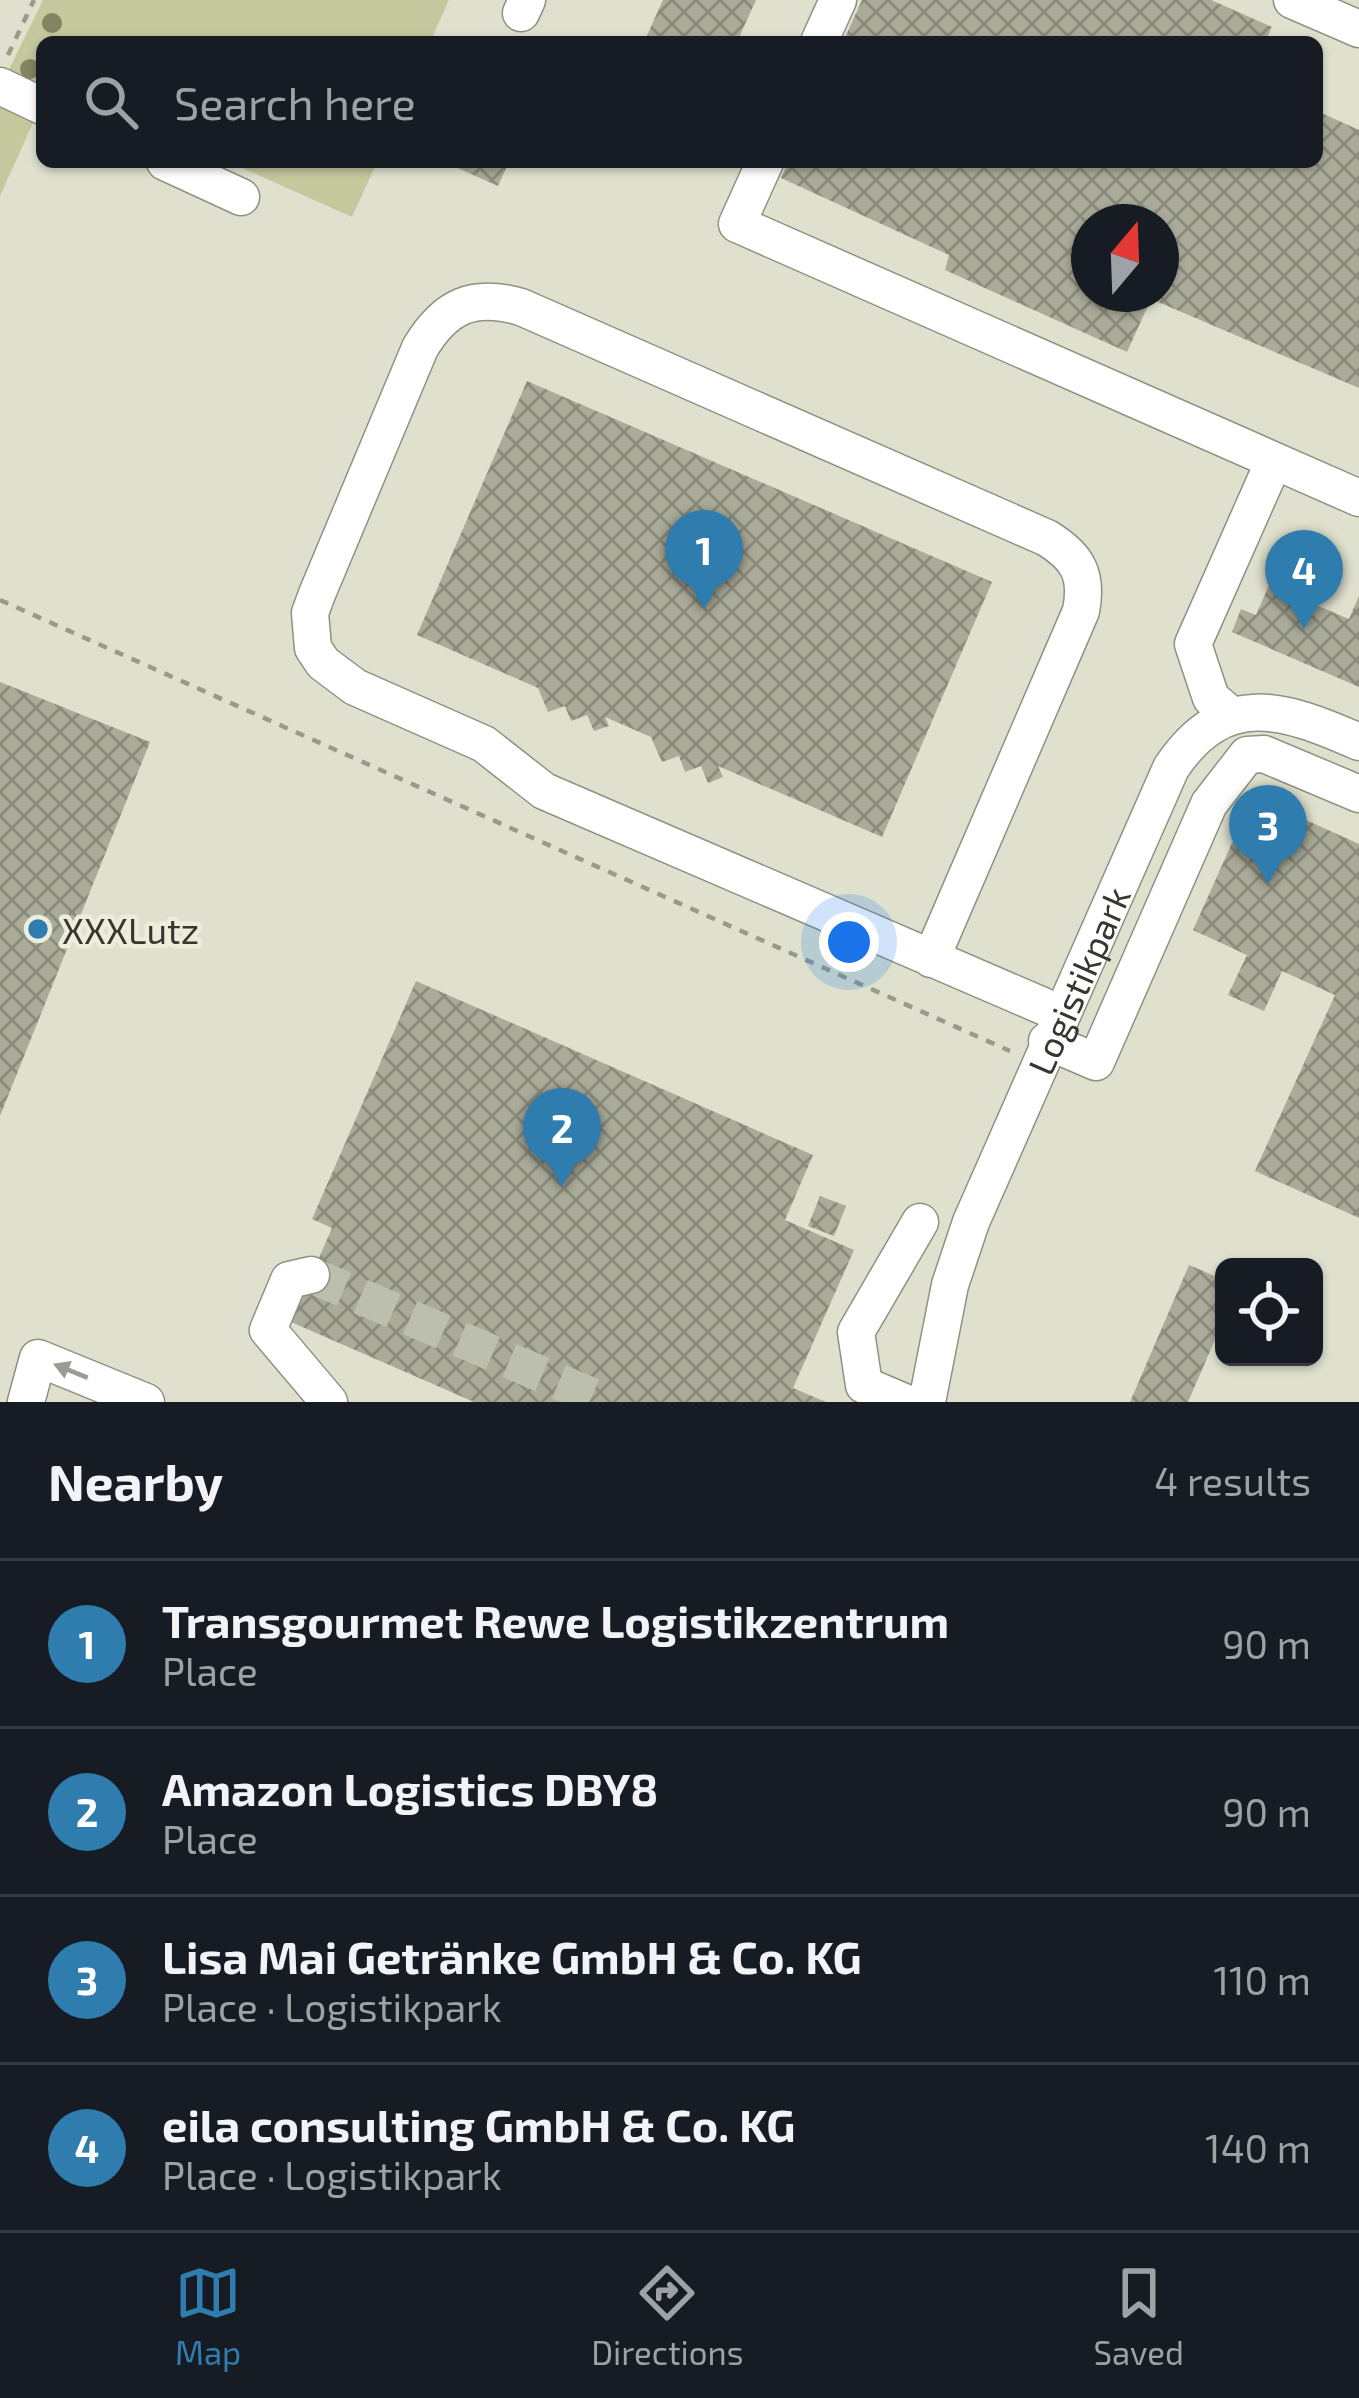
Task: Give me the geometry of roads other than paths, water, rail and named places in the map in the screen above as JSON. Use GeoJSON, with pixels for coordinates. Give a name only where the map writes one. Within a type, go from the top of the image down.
{"type":"FeatureCollection","features":[{"type":"Feature","properties":{"kind":"street"},"geometry":{"type":"LineString","coordinates":[[822,36],[838,0]]}},
{"type":"Feature","properties":{"kind":"street"},"geometry":{"type":"LineString","coordinates":[[1292,0],[1359,29]]}},
{"type":"Feature","properties":{"kind":"street"},"geometry":{"type":"LineString","coordinates":[[0,86],[36,103]]}},
{"type":"Feature","properties":{"kind":"street"},"geometry":{"type":"LineString","coordinates":[[178,168],[242,197]]}},
{"type":"Feature","properties":{"kind":"street"},"geometry":{"type":"LineString","coordinates":[[762,168],[737,224],[1359,499]]}},
{"type":"Feature","properties":{"kind":"street"},"geometry":{"type":"LineString","coordinates":[[931,959],[1081,611],[1085,581],[1080,565],[1047,538],[520,307],[483,299],[445,314],[419,348],[316,594],[309,631],[323,663],[356,687],[484,744],[544,791],[931,959],[1048,1039],[1096,1062],[1209,804],[1246,755],[1264,754],[1359,794]]}},
{"type":"Feature","properties":{"kind":"street"},"geometry":{"type":"LineString","coordinates":[[1274,461],[1193,644],[1211,698],[1231,715],[1289,716],[1359,742]]}},
{"type":"Feature","properties":{"kind":"street","name":"Logistikpark"},"geometry":{"type":"LineString","coordinates":[[927,1402],[950,1285],[1048,1039],[1171,768],[1197,734],[1231,715]]}},
{"type":"Feature","properties":{"kind":"street"},"geometry":{"type":"LineString","coordinates":[[904,1402],[864,1385],[856,1332],[920,1222]]}},
{"type":"Feature","properties":{"kind":"street"},"geometry":{"type":"LineString","coordinates":[[311,1275],[289,1280],[268,1330],[329,1402]]}},
{"type":"Feature","properties":{"kind":"street"},"geometry":{"type":"LineString","coordinates":[[26,1402],[38,1358],[146,1402]]}},
{"type":"Feature","properties":{"kind":"tunnel"},"geometry":{"type":"LineString","coordinates":[[311,1275],[606,1402]]}},
{"type":"Feature","properties":{"kind":"place","name":"Transgourmet Rewe Logistikzentrum"},"geometry":{"type":"Point","coordinates":[704,609]}},
{"type":"Feature","properties":{"kind":"place","name":"eila consulting GmbH & Co. KG"},"geometry":{"type":"Point","coordinates":[1304,629]}},
{"type":"Feature","properties":{"kind":"place","name":"Lisa Mai Getränke GmbH & Co. KG"},"geometry":{"type":"Point","coordinates":[1268,884]}},
{"type":"Feature","properties":{"kind":"place","name":"XXXLutz"},"geometry":{"type":"Point","coordinates":[38,929]}},
{"type":"Feature","properties":{"kind":"place","name":"Amazon Logistics DBY8"},"geometry":{"type":"Point","coordinates":[562,1187]}}]}
